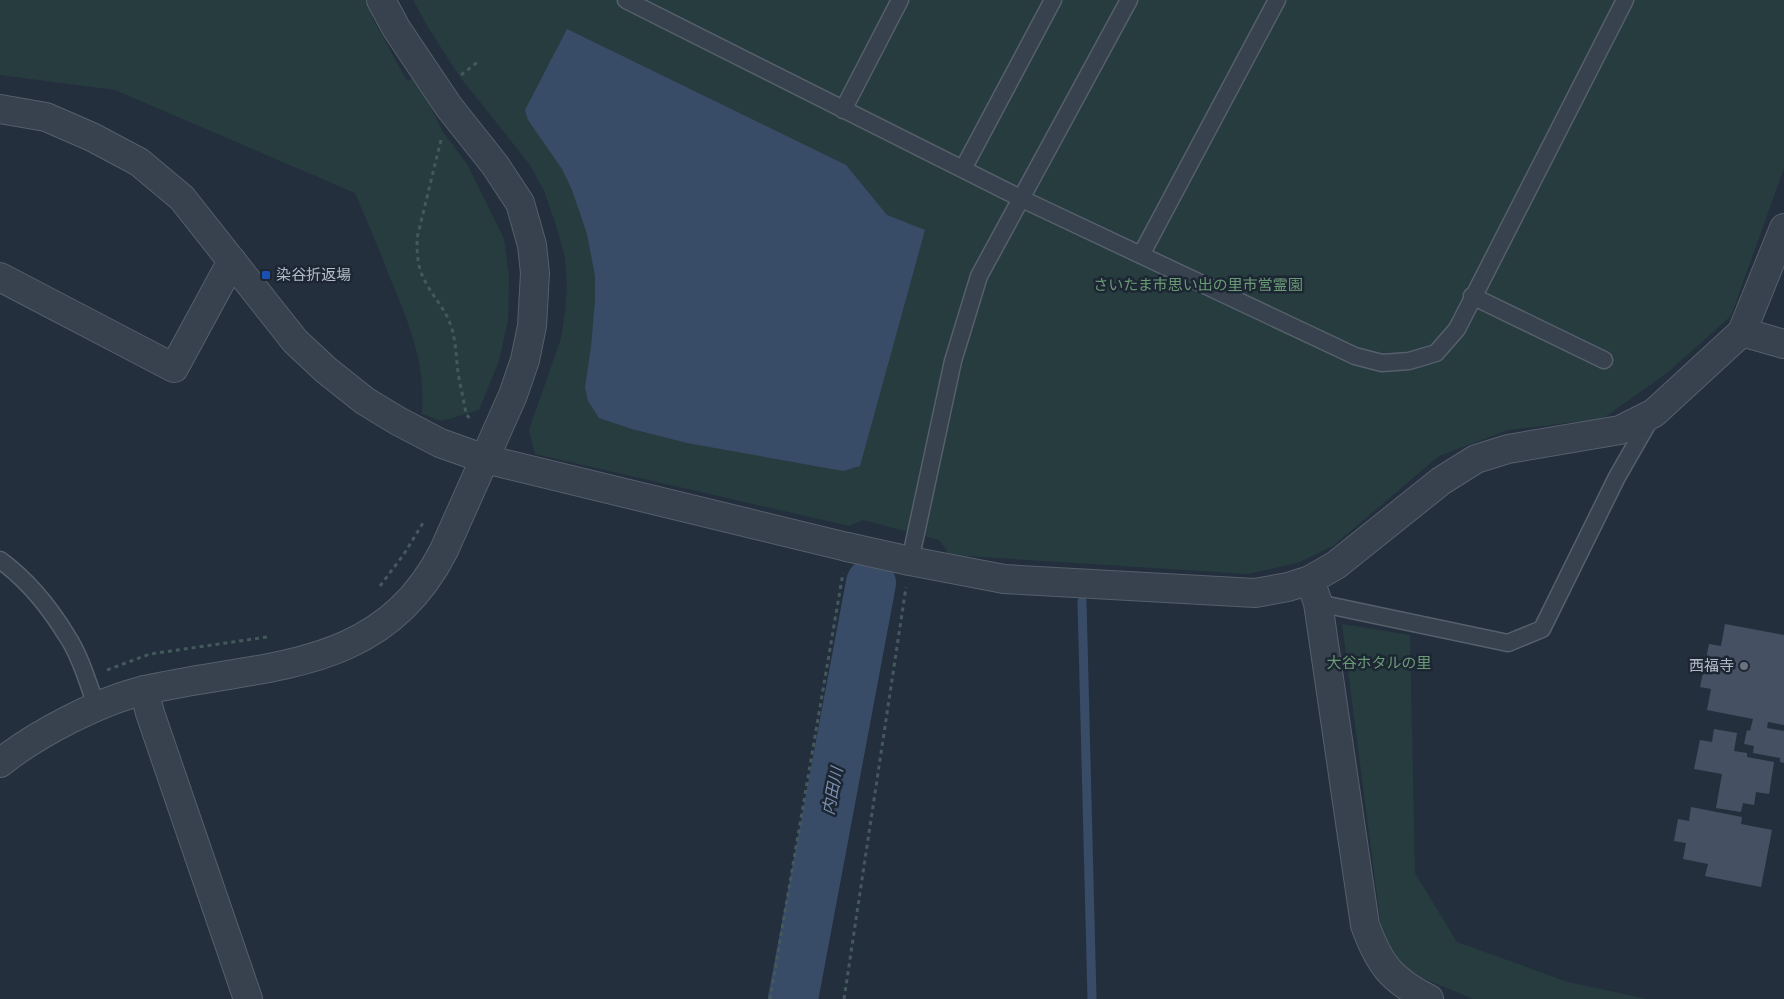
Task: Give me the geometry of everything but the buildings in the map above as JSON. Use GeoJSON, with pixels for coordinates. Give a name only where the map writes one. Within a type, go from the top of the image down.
{"type":"FeatureCollection","features":[{"type":"Feature","properties":{"kind":"street"},"geometry":{"type":"LineString","coordinates":[[0,762],[71,719],[114,700],[144,690],[310,660],[352,644],[392,618],[423,586],[436,568],[513,395],[525,360],[532,326],[536,273],[532,245],[520,203],[494,165],[449,107],[396,28],[382,0]]}},
{"type":"Feature","properties":{"kind":"street"},"geometry":{"type":"LineString","coordinates":[[0,109],[46,117],[92,137],[139,162],[182,198],[295,341],[342,382],[365,401],[398,421],[440,442],[485,460],[856,549],[1004,579],[1255,593],[1288,587],[1314,591]]}},
{"type":"Feature","properties":{"kind":"street"},"geometry":{"type":"LineString","coordinates":[[1429,999],[1410,990],[1381,963],[1365,925],[1314,591],[1336,564],[1440,481],[1476,459],[1508,449],[1620,430],[1654,413],[1742,332],[1784,228]]}},
{"type":"Feature","properties":{"kind":"street"},"geometry":{"type":"LineString","coordinates":[[0,277],[174,368],[232,261]]}},
{"type":"Feature","properties":{"kind":"street"},"geometry":{"type":"LineString","coordinates":[[1742,332],[1784,344]]}},
{"type":"Feature","properties":{"kind":"street"},"geometry":{"type":"LineString","coordinates":[[144,690],[150,713],[248,999]]}},
{"type":"Feature","properties":{"kind":"lane"},"geometry":{"type":"LineString","coordinates":[[626,0],[1022,199],[1355,356],[1382,363],[1410,361],[1436,354],[1457,328],[1625,0]]}},
{"type":"Feature","properties":{"kind":"lane"},"geometry":{"type":"LineString","coordinates":[[843,110],[900,0]]}},
{"type":"Feature","properties":{"kind":"lane"},"geometry":{"type":"LineString","coordinates":[[963,170],[1054,0]]}},
{"type":"Feature","properties":{"kind":"lane"},"geometry":{"type":"LineString","coordinates":[[902,559],[953,361],[979,276],[1129,0]]}},
{"type":"Feature","properties":{"kind":"lane"},"geometry":{"type":"LineString","coordinates":[[1141,256],[1277,0]]}},
{"type":"Feature","properties":{"kind":"lane"},"geometry":{"type":"LineString","coordinates":[[1472,296],[1604,360]]}},
{"type":"Feature","properties":{"kind":"lane"},"geometry":{"type":"LineString","coordinates":[[1314,591],[1508,643],[1542,629],[1617,478],[1654,413]]}},
{"type":"Feature","properties":{"kind":"lane"},"geometry":{"type":"LineString","coordinates":[[0,560],[36,594],[68,637],[87,680],[96,708]]}},
{"type":"Feature","properties":{"kind":"path"},"geometry":{"type":"LineString","coordinates":[[460,76],[479,61]]}},
{"type":"Feature","properties":{"kind":"path"},"geometry":{"type":"LineString","coordinates":[[443,132],[417,238],[417,249],[420,268],[428,286],[441,304],[451,324],[456,341],[458,372],[466,414],[472,422]]}},
{"type":"Feature","properties":{"kind":"path"},"geometry":{"type":"LineString","coordinates":[[377,590],[404,554],[423,523]]}},
{"type":"Feature","properties":{"kind":"path"},"geometry":{"type":"LineString","coordinates":[[770,999],[856,549]]}},
{"type":"Feature","properties":{"kind":"path"},"geometry":{"type":"LineString","coordinates":[[844,999],[902,559]]}},
{"type":"Feature","properties":{"kind":"path"},"geometry":{"type":"LineString","coordinates":[[87,680],[150,654],[273,637]]}},
{"type":"Feature","properties":{"kind":"green space"},"geometry":{"type":"Polygon","coordinates":[[[0,0],[367,0],[373,19],[407,81],[416,77],[443,132],[467,164],[504,239],[509,278],[508,320],[499,361],[479,410],[442,421],[422,414],[423,396],[415,344],[404,311],[355,193],[115,90],[0,75],[0,0]]]}},
{"type":"Feature","properties":{"kind":"green space","name":"さいたま市思い出の里市営霊園"},"geometry":{"type":"Polygon","coordinates":[[[413,0],[1784,0],[1784,168],[1731,316],[1667,373],[1602,419],[1508,430],[1439,456],[1333,546],[1300,562],[1248,574],[950,555],[939,540],[863,520],[849,526],[535,454],[529,430],[561,338],[567,285],[565,258],[544,191],[530,165],[460,77],[413,0]]]}},
{"type":"Feature","properties":{"kind":"green space","name":"大谷ホタルの里"},"geometry":{"type":"Polygon","coordinates":[[[1342,624],[1410,635],[1415,873],[1457,942],[1568,982],[1647,999],[1473,999],[1406,971],[1383,942],[1342,624]]]}},
{"type":"Feature","properties":{"kind":"water"},"geometry":{"type":"Polygon","coordinates":[[[567,29],[846,165],[887,215],[925,230],[860,466],[843,471],[687,443],[632,429],[599,418],[588,401],[585,387],[595,300],[595,276],[587,234],[572,190],[562,169],[528,120],[525,110],[567,29]]]}},
{"type":"Feature","properties":{"kind":"waterway","name":"内田川"},"geometry":{"type":"LineString","coordinates":[[793,999],[871,583]]}},
{"type":"Feature","properties":{"kind":"waterway"},"geometry":{"type":"LineString","coordinates":[[1082,601],[1092,999]]}},
{"type":"Feature","properties":{"kind":"place","name":"染谷折返場"},"geometry":{"type":"Point","coordinates":[266,275]}},
{"type":"Feature","properties":{"kind":"place","name":"西福寺"},"geometry":{"type":"Point","coordinates":[1744,666]}}]}
